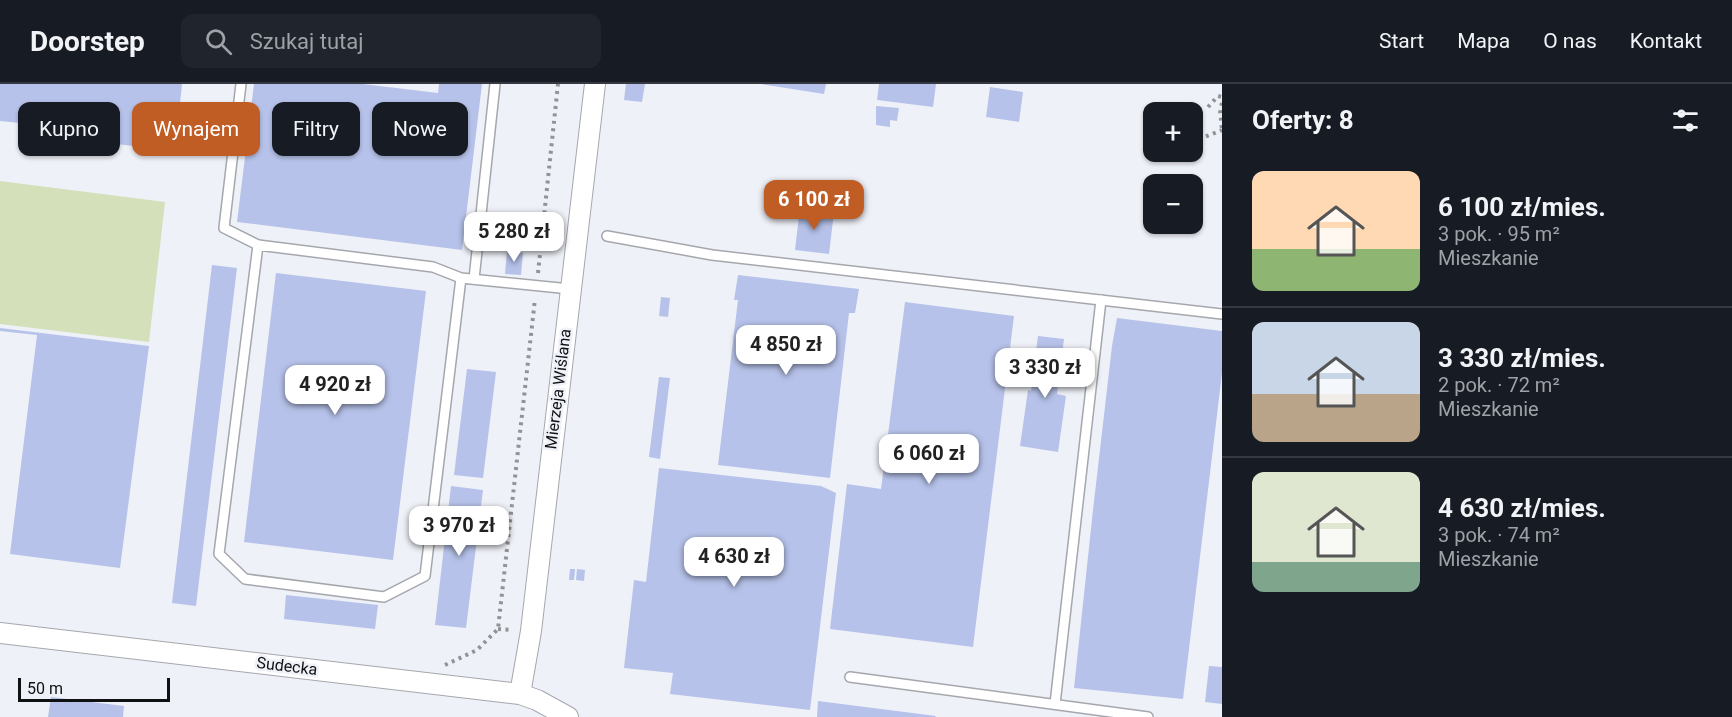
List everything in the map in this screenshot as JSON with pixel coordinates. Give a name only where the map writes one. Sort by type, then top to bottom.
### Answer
[{"type":"street","name":"Mierzeja Wiślana","points":[[520,694],[531,631],[595,84]]},
{"type":"street","name":"Sudecka","points":[[0,633],[520,694],[537,700],[568,717]]},
{"type":"lane","points":[[241,84],[224,228],[258,245],[433,267],[461,278],[570,289]]},
{"type":"lane","points":[[474,279],[495,84]]},
{"type":"lane","points":[[607,236],[712,255],[1222,314]]},
{"type":"lane","points":[[258,245],[219,554],[245,579],[384,597],[425,576],[461,278]]},
{"type":"lane","points":[[1055,704],[1101,300]]},
{"type":"lane","points":[[850,677],[1148,717]]},
{"type":"path","points":[[444,666],[477,650],[498,629],[558,84]]},
{"type":"path","points":[[1208,107],[1218,96],[1222,97]]},
{"type":"path","points":[[1203,138],[1222,130],[1220,110],[1222,103]]},
{"type":"green space","points":[[0,181],[165,202],[149,342],[0,324]]},
{"type":"building","points":[[0,84],[182,84],[180,102],[132,102],[132,146],[120,144],[120,102],[18,102],[18,123],[0,121]]},
{"type":"building","points":[[254,84],[363,84],[438,93],[439,84],[482,84],[462,250],[237,222],[245,156],[260,156],[260,102],[252,102]]},
{"type":"building","points":[[626,84],[645,84],[642,102],[624,100]]},
{"type":"building","points":[[761,84],[826,84],[824,94]]},
{"type":"building","points":[[879,84],[936,84],[933,107],[877,100]]},
{"type":"building","points":[[990,87],[1023,92],[1019,122],[986,117]]},
{"type":"building","points":[[876,106],[899,108],[897,121],[890,120],[890,127],[876,125]]},
{"type":"building","points":[[800,207],[834,212],[829,254],[795,250]]},
{"type":"building","points":[[507,251],[523,253],[521,275],[505,274]]},
{"type":"building","points":[[212,265],[237,268],[196,606],[172,603]]},
{"type":"building","points":[[276,273],[426,291],[393,560],[244,542]]},
{"type":"building","points":[[738,275],[859,289],[855,313],[849,313],[830,478],[718,465],[738,300],[734,300]]},
{"type":"building","points":[[661,297],[670,298],[668,317],[659,316]]},
{"type":"building","points":[[905,302],[1014,316],[973,647],[830,629],[847,484],[881,489]]},
{"type":"building","points":[[1117,318],[1222,331],[1222,373],[1183,699],[1074,688]]},
{"type":"building","points":[[0,328],[149,346],[120,568],[10,554],[37,335],[0,331]]},
{"type":"building","points":[[1038,336],[1064,339],[1057,394],[1066,396],[1058,452],[1020,446],[1028,390],[1031,391]]},
{"type":"building","points":[[467,369],[496,372],[483,478],[454,475]]},
{"type":"building","points":[[659,377],[670,378],[660,459],[649,457]]},
{"type":"building","points":[[659,468],[821,486],[836,493],[810,710],[670,694],[673,673],[624,668],[634,580],[646,582]]},
{"type":"building","points":[[451,486],[483,490],[466,628],[435,625]]},
{"type":"building","points":[[570,569],[575,569],[574,580],[569,580]]},
{"type":"building","points":[[577,569],[585,570],[584,581],[576,580]]},
{"type":"building","points":[[286,595],[378,605],[375,629],[284,619]]},
{"type":"building","points":[[1209,666],[1222,667],[1222,704],[1205,702]]},
{"type":"building","points":[[51,697],[124,706],[123,717],[48,717]]},
{"type":"building","points":[[818,701],[936,716],[817,717]]}]
